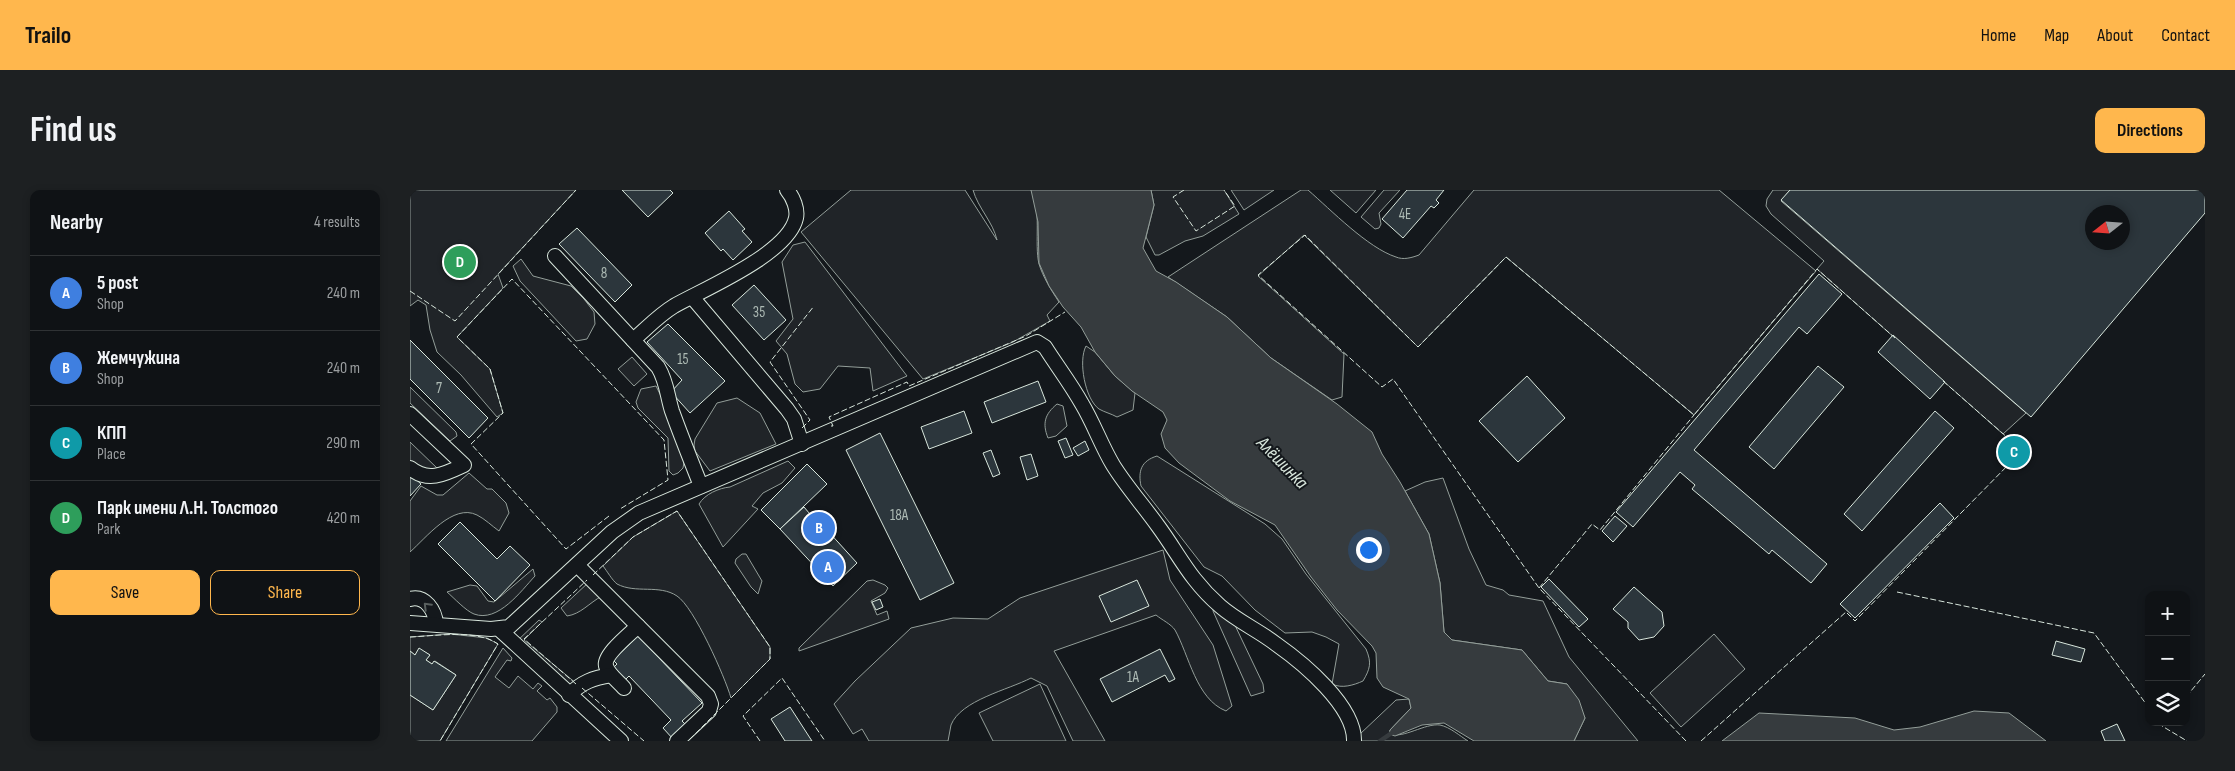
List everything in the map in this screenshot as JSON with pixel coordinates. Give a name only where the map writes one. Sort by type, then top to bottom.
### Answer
[{"type":"street","points":[[632,340],[672,307],[760,258],[790,232],[796,218],[795,206],[787,190]]},
{"type":"street","points":[[555,256],[658,367],[666,379],[667,393],[672,410],[701,486]]},
{"type":"street","points":[[692,297],[794,418],[802,444]]},
{"type":"street","points":[[410,623],[499,629],[511,626],[625,522],[654,505],[802,444],[1032,343],[1041,343],[1081,402],[1113,464],[1159,526],[1186,570],[1199,586],[1221,607],[1275,643],[1322,684],[1350,719],[1355,732],[1354,741]]},
{"type":"street","points":[[410,414],[464,465],[447,473],[429,477],[419,474],[410,468]]},
{"type":"street","points":[[577,565],[708,696],[711,704],[709,711],[677,741]]},
{"type":"street","points":[[410,599],[418,598],[428,605],[434,613],[436,624]]},
{"type":"street","points":[[624,688],[605,664],[607,656],[638,626]]},
{"type":"street","points":[[499,629],[621,741]]},
{"type":"street","points":[[569,695],[578,686],[590,679],[612,675]]},
{"type":"shaded area","points":[[410,190],[576,190],[498,274],[503,288],[457,337],[490,369],[503,413],[497,417],[461,375],[437,352],[430,330],[426,305],[418,300],[410,306]]},
{"type":"shaded area","points":[[851,190],[965,190],[997,240],[973,190],[1031,190],[1036,206],[1039,264],[1059,302],[1047,315],[1050,321],[1013,342],[923,379],[801,232]]},
{"type":"shaded area","points":[[1151,190],[1224,190],[1239,214],[1203,236],[1185,241],[1159,255],[1155,255],[1146,237],[1154,205]]},
{"type":"shaded area","points":[[1231,190],[1274,190],[1244,210]]},
{"type":"shaded area","points":[[1301,190],[1308,190],[1350,228],[1374,246],[1399,258],[1410,258],[1419,255],[1474,190],[1719,190],[1816,271],[1694,415],[1506,257],[1418,347],[1304,235],[1258,276],[1344,354],[1342,397],[1332,400],[1271,358],[1227,317],[1168,277]]},
{"type":"shaded area","points":[[1330,190],[1376,190],[1356,213]]},
{"type":"shaded area","points":[[1384,190],[1400,190],[1379,213],[1381,224],[1379,228],[1375,229],[1361,217]]},
{"type":"shaded area","points":[[1773,190],[1790,190],[1781,201],[2026,413],[2003,434],[1817,269],[1824,261],[1771,214],[1766,206],[1767,199]]},
{"type":"shaded area","points":[[805,242],[907,376],[873,391],[870,368],[838,366],[820,389],[803,392],[795,384],[787,354],[776,341],[793,319],[782,262],[793,245]]},
{"type":"shaded area","points":[[521,259],[533,276],[571,286],[584,299],[594,312],[595,324],[587,339],[576,341],[520,281],[513,266]]},
{"type":"shaded area","points":[[1086,346],[1095,352],[1115,376],[1135,393],[1133,410],[1117,417],[1099,409],[1094,404],[1084,379],[1083,361]]},
{"type":"shaded area","points":[[632,357],[647,374],[634,386],[618,369]]},
{"type":"shaded area","points":[[656,386],[665,404],[685,457],[683,468],[673,475],[669,471],[668,438],[638,408],[636,402],[641,389]]},
{"type":"shaded area","points":[[410,387],[456,432],[457,436],[450,441],[410,403]]},
{"type":"shaded area","points":[[737,398],[760,413],[776,444],[710,471],[695,451],[695,439],[717,403]]},
{"type":"shaded area","points":[[1057,404],[1063,406],[1067,426],[1056,436],[1048,438],[1045,428],[1047,415]]},
{"type":"shaded area","points":[[410,442],[438,469],[432,472],[410,462]]},
{"type":"shaded area","points":[[1157,456],[1265,524],[1282,539],[1306,574],[1366,649],[1369,666],[1363,681],[1344,686],[1332,684],[1339,644],[1312,632],[1285,633],[1255,610],[1222,576],[1204,567],[1141,486],[1140,476],[1142,467],[1147,461]]},
{"type":"shaded area","points":[[788,461],[795,468],[782,483],[763,493],[752,506],[758,509],[723,547],[699,504],[702,500],[713,492],[730,487]]},
{"type":"shaded area","points":[[469,473],[487,489],[492,489],[506,503],[509,513],[499,531],[477,515],[459,514],[440,524],[410,552],[410,501],[421,486],[437,495],[443,495]]},
{"type":"shaded area","points":[[1443,478],[1469,549],[1486,585],[1503,590],[1509,595],[1543,601],[1569,657],[1638,741],[1574,741],[1585,718],[1567,684],[1548,681],[1522,650],[1452,640],[1444,632],[1440,583],[1429,534],[1405,491],[1425,482]]},
{"type":"shaded area","points":[[677,511],[770,647],[770,659],[731,698],[708,643],[684,603],[677,596],[663,590],[624,587],[617,584],[603,566],[633,537]]},
{"type":"shaded area","points":[[1163,550],[1170,580],[1213,645],[1232,706],[1226,711],[1207,697],[1194,675],[1175,630],[1156,615],[1054,651],[1105,741],[1073,741],[1047,686],[1031,678],[975,702],[964,709],[956,716],[951,725],[948,741],[869,741],[862,729],[853,734],[834,704],[855,681],[911,628],[953,618],[988,619],[1020,598]]},
{"type":"shaded area","points":[[742,554],[746,554],[762,581],[758,594],[735,563],[736,559]]},
{"type":"shaded area","points":[[533,569],[535,576],[523,590],[508,604],[492,614],[483,616],[474,614],[447,592],[470,585],[477,586],[488,601],[494,602]]},
{"type":"shaded area","points":[[873,580],[888,588],[885,593],[871,601],[877,615],[887,611],[889,619],[799,651],[799,648],[867,581]]},
{"type":"shaded area","points":[[589,582],[602,596],[581,611],[567,616],[561,608]]},
{"type":"shaded area","points":[[1214,606],[1232,619],[1263,684],[1264,692],[1251,696],[1213,611]]},
{"type":"shaded area","points":[[539,620],[542,622],[524,640],[577,684],[569,692],[515,643]]},
{"type":"shaded area","points":[[450,634],[487,638],[498,644],[440,741],[410,741],[410,695],[433,710],[456,675],[435,661],[432,664],[426,660],[430,655],[419,649],[415,655],[410,651],[410,637]]},
{"type":"shaded area","points":[[1714,634],[1745,669],[1681,727],[1650,693]]},
{"type":"shaded area","points":[[503,648],[512,658],[511,661],[507,660],[495,677],[509,688],[518,676],[533,689],[538,683],[542,686],[537,691],[547,700],[550,698],[557,707],[557,712],[532,741],[446,741]]},
{"type":"shaded area","points":[[1040,684],[1066,741],[993,741],[979,713]]},
{"type":"shaded area","points":[[1409,699],[1411,708],[1390,730],[1390,734],[1401,734],[1428,726],[1440,725],[1468,741],[1360,741],[1360,734],[1396,700]]},
{"type":"water","points":[[1031,190],[1151,190],[1154,205],[1143,248],[1156,271],[1176,282],[1227,317],[1271,358],[1337,404],[1372,432],[1382,454],[1429,534],[1440,583],[1444,632],[1452,640],[1522,650],[1548,681],[1567,684],[1579,700],[1585,718],[1574,741],[1474,741],[1444,723],[1422,725],[1395,736],[1390,734],[1390,730],[1411,708],[1409,699],[1383,687],[1377,678],[1376,653],[1372,646],[1337,610],[1311,577],[1275,525],[1230,501],[1179,463],[1165,448],[1161,434],[1167,420],[1163,412],[1132,391],[1115,376],[1095,352],[1081,327],[1063,307],[1049,286],[1039,263],[1038,222]]},
{"type":"water","points":[[1974,711],[2009,713],[2046,741],[1722,741],[1759,713],[1855,718],[1894,730],[1920,727]]},
{"type":"building","points":[[622,190],[670,190],[673,193],[648,217]]},
{"type":"building","points":[[1407,190],[1444,190],[1436,200],[1439,203],[1434,208],[1431,206],[1403,238],[1382,219]]},
{"type":"building","points":[[1790,190],[2205,190],[2205,213],[2031,417],[1781,200]]},
{"type":"building","points":[[729,211],[745,229],[742,231],[752,242],[733,260],[723,249],[721,251],[705,233]]},
{"type":"building","points":[[577,228],[632,285],[615,302],[559,244]]},
{"type":"building","points":[[1819,274],[1842,294],[1807,334],[1799,327],[1694,450],[1827,564],[1811,583],[1772,550],[1769,554],[1692,489],[1695,485],[1680,472],[1633,527],[1616,512]]},
{"type":"building","points":[[754,285],[786,320],[764,340],[732,305]]},
{"type":"building","points":[[668,324],[725,381],[690,413],[671,392],[682,380],[647,342]]},
{"type":"building","points":[[1893,335],[1945,382],[1930,399],[1878,352]]},
{"type":"building","points":[[410,340],[488,418],[469,438],[410,379]]},
{"type":"building","points":[[1818,366],[1844,387],[1774,469],[1749,447]]},
{"type":"building","points":[[1527,376],[1565,418],[1518,462],[1479,421]]},
{"type":"building","points":[[1038,381],[1046,402],[992,423],[984,402]]},
{"type":"building","points":[[964,411],[972,433],[929,449],[921,427]]},
{"type":"building","points":[[1935,411],[1954,428],[1862,531],[1844,514]]},
{"type":"building","points":[[880,433],[954,583],[920,600],[846,450]]},
{"type":"building","points":[[1066,438],[1073,455],[1065,458],[1058,441]]},
{"type":"building","points":[[1085,441],[1089,450],[1078,456],[1073,448]]},
{"type":"building","points":[[2015,444],[2022,451],[2013,459],[2007,453]]},
{"type":"building","points":[[991,450],[1000,474],[993,477],[983,453]]},
{"type":"building","points":[[1031,454],[1038,476],[1027,480],[1020,457]]},
{"type":"building","points":[[807,464],[827,484],[780,529],[761,510]]},
{"type":"building","points":[[410,474],[421,484],[410,496]]},
{"type":"building","points":[[1940,503],[1954,518],[1855,618],[1840,604]]},
{"type":"building","points":[[804,507],[815,520],[821,514],[832,525],[827,530],[857,563],[833,586],[780,529]]},
{"type":"building","points":[[1615,516],[1627,526],[1613,542],[1602,531]]},
{"type":"building","points":[[460,522],[497,559],[510,546],[530,565],[495,601],[438,544]]},
{"type":"building","points":[[1549,579],[1588,619],[1579,627],[1541,587]]},
{"type":"building","points":[[1137,580],[1149,606],[1111,622],[1099,596]]},
{"type":"building","points":[[1634,587],[1662,612],[1664,626],[1654,637],[1639,640],[1628,628],[1628,622],[1613,609]]},
{"type":"building","points":[[880,599],[883,607],[876,610],[872,602]]},
{"type":"building","points":[[638,636],[702,703],[682,721],[687,726],[673,739],[663,728],[671,720],[629,676],[623,682],[611,670],[617,664],[613,660]]},
{"type":"building","points":[[2056,641],[2085,649],[2081,662],[2052,655]]},
{"type":"building","points":[[419,648],[430,655],[426,660],[432,664],[434,661],[456,675],[433,710],[410,695],[410,651],[415,655]]},
{"type":"building","points":[[1160,649],[1175,679],[1169,682],[1165,675],[1112,702],[1100,679]]},
{"type":"building","points":[[790,707],[812,741],[785,741],[771,719]]},
{"type":"building","points":[[2117,724],[2125,741],[2105,741],[2101,731]]},
{"type":"waterway","name":"Алёшинка","points":[[1380,741],[1393,732]]},
{"type":"fence","points":[[410,291],[455,321],[576,190]]},
{"type":"fence","points":[[1184,190],[1173,197],[1196,231],[1235,206],[1224,190]]},
{"type":"fence","points":[[1686,741],[1539,588],[1393,379],[1382,387],[1258,275],[1305,235],[1418,347],[1506,257],[1694,415],[1817,269],[1895,338]]},
{"type":"fence","points":[[609,516],[566,549],[471,444],[503,413],[490,369],[457,337],[512,279],[664,440],[668,480],[620,509]]},
{"type":"fence","points":[[802,428],[810,420],[770,362],[814,306]]},
{"type":"fence","points":[[831,426],[833,426],[829,417],[907,382],[909,386],[1026,336],[1065,312]]},
{"type":"fence","points":[[1943,381],[2017,446]]},
{"type":"fence","points":[[1539,588],[1592,524],[1600,530],[1694,415]]},
{"type":"fence","points":[[1701,741],[1846,612],[1855,621],[2015,458]]},
{"type":"fence","points":[[593,575],[633,537],[677,511],[770,647],[770,659],[688,741]]},
{"type":"fence","points":[[576,684],[524,639],[587,580]]},
{"type":"fence","points":[[1897,592],[2094,633],[2145,703]]},
{"type":"fence","points":[[410,637],[456,634],[479,636],[498,644],[440,741]]},
{"type":"fence","points":[[2190,692],[2205,674]]},
{"type":"fence","points":[[760,741],[743,716],[782,678],[825,741]]},
{"type":"fence","points":[[582,688],[644,741]]},
{"type":"fence","points":[[2162,726],[2187,741]]},
{"type":"place","name":"Парк имени Л.Н. Толстого","points":[[460,262]]},
{"type":"place","name":"КПП","points":[[2014,452]]},
{"type":"place","name":"Жемчужина","points":[[819,528]]},
{"type":"place","name":"5 post","points":[[828,567]]}]
